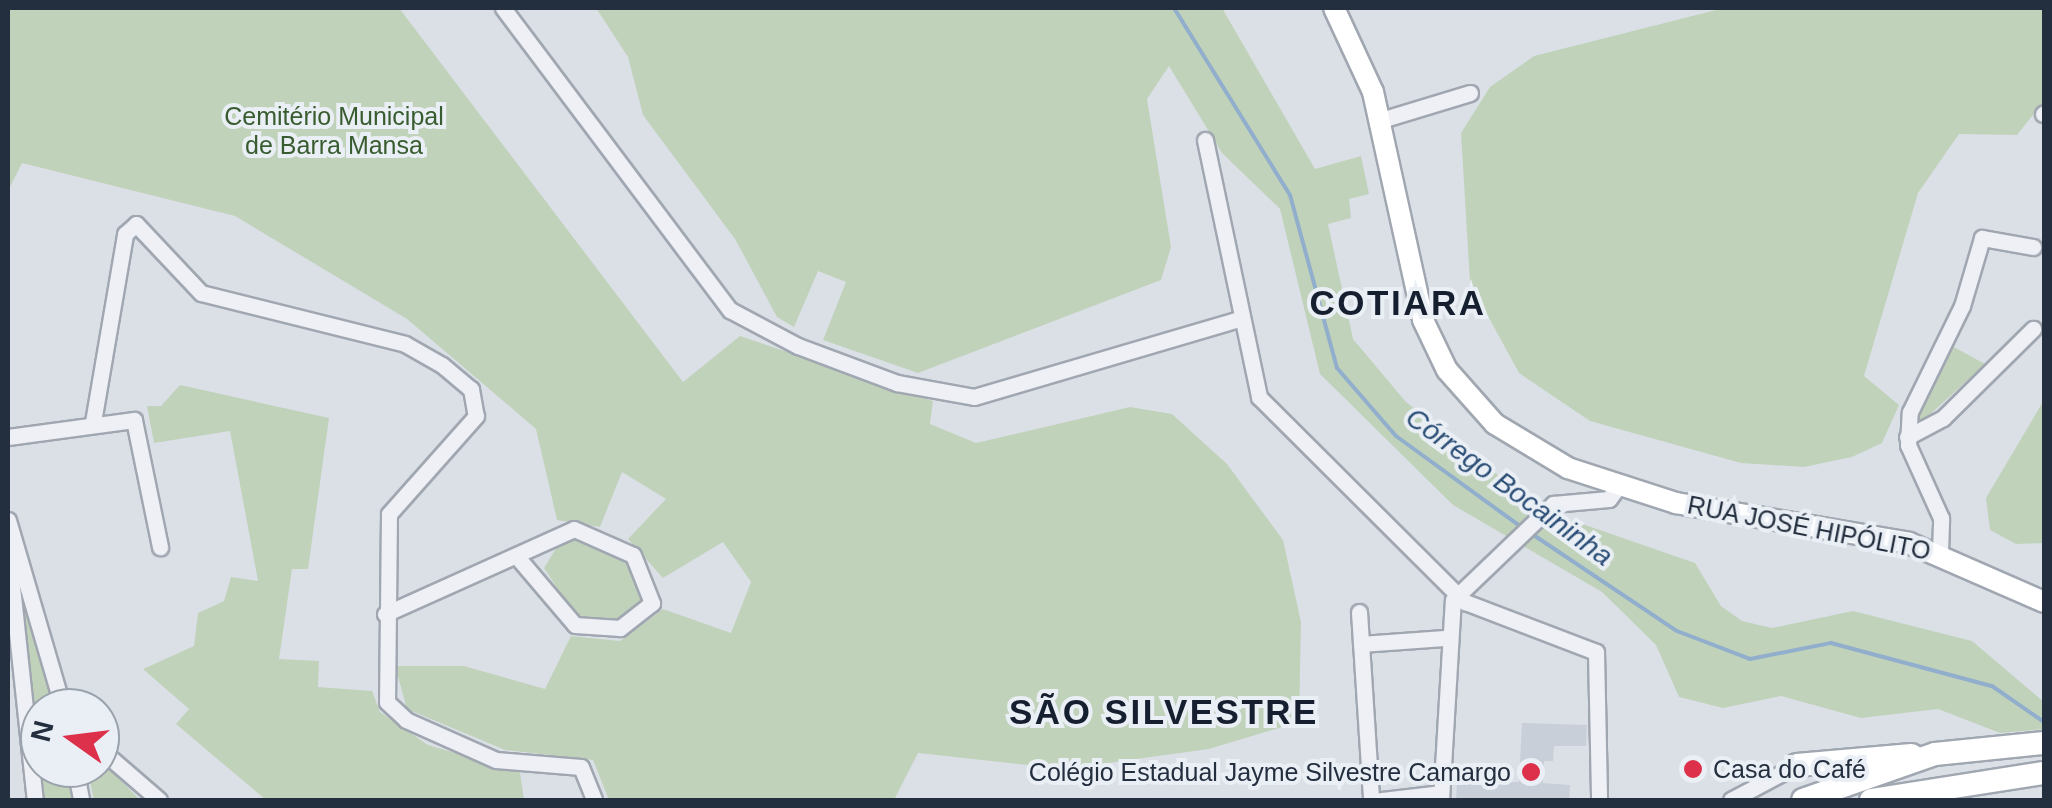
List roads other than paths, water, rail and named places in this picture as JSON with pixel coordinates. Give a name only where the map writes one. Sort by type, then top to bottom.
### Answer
[{"type":"highway","points":[[1797,765],[2044,743]]},
{"type":"highway","points":[[1803,800],[1935,754]]},
{"type":"highway","points":[[1871,800],[1998,776],[2044,773]]},
{"type":"main road","name":"RUA JOSÉ HIPÓLITO","points":[[1334,8],[1382,120],[1417,298],[1447,370],[1518,442],[1619,484],[1734,518],[1940,552],[2044,602]]},
{"type":"street","points":[[503,8],[730,310],[798,346],[916,389],[974,397],[1238,318]]},
{"type":"street","points":[[1382,120],[1470,93]]},
{"type":"street","points":[[1205,140],[1238,318],[1264,404],[1457,594],[1589,648],[1599,658],[1599,800]]},
{"type":"street","points":[[93,422],[124,234],[136,224],[201,293],[428,354],[471,388],[476,412],[468,432],[391,507],[384,690],[394,712],[496,760],[580,767],[594,800]]},
{"type":"street","points":[[1940,552],[1941,518],[1907,437],[1982,238],[2033,247]]},
{"type":"street","points":[[1907,437],[1942,418],[2033,329]]},
{"type":"street","points":[[8,437],[127,417],[141,428],[160,547]]},
{"type":"street","points":[[1444,634],[1457,594],[1543,513],[1572,496],[1611,498],[1619,484]]},
{"type":"street","points":[[8,520],[57,688]]},
{"type":"street","points":[[384,614],[518,558],[558,533],[594,534],[640,562],[652,603],[628,626],[592,630],[568,622],[518,558]]},
{"type":"street","points":[[8,548],[35,800]]},
{"type":"street","points":[[1381,800],[1441,797],[1444,634],[1440,576]]},
{"type":"street","points":[[1359,612],[1371,800]]},
{"type":"street","points":[[1361,644],[1444,634]]},
{"type":"street","points":[[1731,800],[1797,765]]},
{"type":"street","points":[[120,766],[159,800]]},
{"type":"waterway","name":"Córrego Bocaininha","points":[[1174,8],[1290,195],[1337,368],[1396,436],[1520,526]]},
{"type":"waterway","name":"Córrego Bocaininha","points":[[1532,534],[1677,631],[1750,659],[1831,643],[1992,686],[2044,722]]},
{"type":"place","name":"Casa do Café","points":[[1693,769]]},
{"type":"place","name":"Colégio Estadual Jayme Silvestre Camargo","points":[[1531,772]]},
{"type":"district","name":"COTIARA","points":[[1398,303]]},
{"type":"district","name":"SÃO SILVESTRE","points":[[1164,712]]},
{"type":"park label","name":"Cemitério Municipal de Barra Mansa","points":[[334,132]]}]
